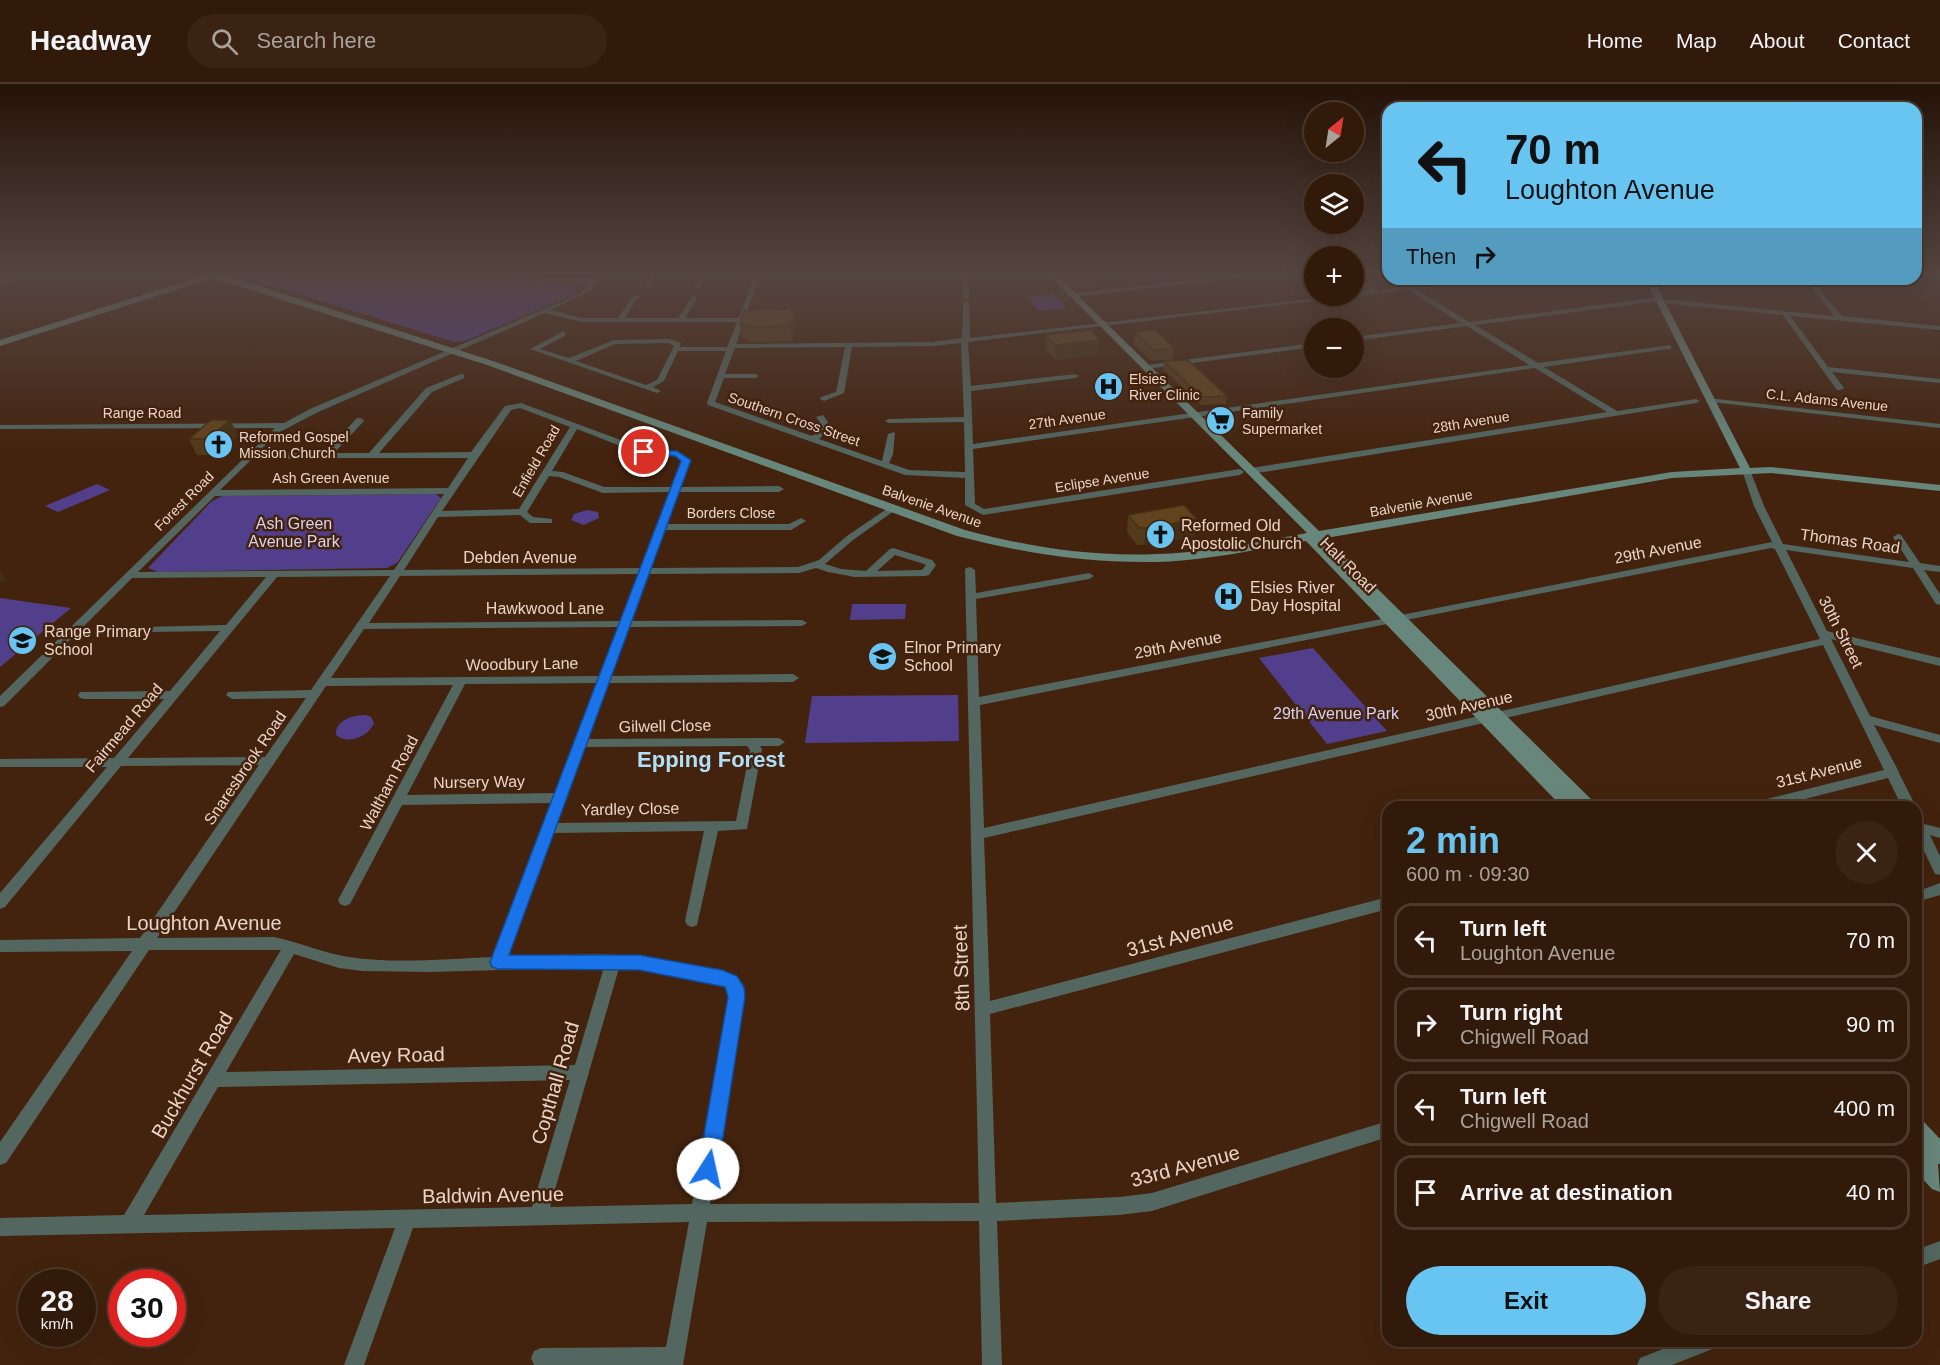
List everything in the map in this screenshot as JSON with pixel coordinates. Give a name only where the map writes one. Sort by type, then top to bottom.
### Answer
[{"type":"street","points":[[0,344],[31,334]]},
{"type":"street","name":"Balvenie Avenue","points":[[399,334],[453,351],[961,534],[1002,544],[1091,557],[1157,558],[1200,554],[1672,475],[1746,470],[1823,475],[1940,488]]},
{"type":"street","name":"Forest Road","points":[[0,703],[249,456],[284,425],[493,334]]},
{"type":"street","points":[[562,334],[534,349],[657,391]]},
{"type":"street","name":"Southern Cross Street","points":[[736,334],[711,399],[715,406],[916,474],[968,475]]},
{"type":"street","points":[[965,334],[968,475]]},
{"type":"street","points":[[675,349],[922,345],[1025,334]]},
{"type":"street","name":"Halt Road","points":[[1108,334],[1312,536],[1401,618],[1585,801]]},
{"type":"street","name":"Halt Road","points":[[1109,334],[1146,367],[1189,415]]},
{"type":"street","points":[[1364,338],[1393,334]]},
{"type":"street","points":[[1484,334],[1614,413]]},
{"type":"street","points":[[1678,334],[1746,470]]},
{"type":"street","points":[[1800,334],[1839,388]]},
{"type":"street","points":[[569,361],[614,342],[670,341],[678,345],[660,381],[647,387]]},
{"type":"street","points":[[824,399],[840,393],[849,346]]},
{"type":"street","points":[[1146,367],[1304,346]]},
{"type":"street","name":"27th Avenue","points":[[969,447],[1668,347]]},
{"type":"street","points":[[1826,369],[1940,381]]},
{"type":"street","points":[[372,455],[429,390],[460,376]]},
{"type":"street","points":[[720,376],[755,376]]},
{"type":"street","points":[[968,389],[1075,376]]},
{"type":"street","name":"28th Avenue","points":[[1246,471],[1696,400]]},
{"type":"street","name":"C.L. Adams Avenue","points":[[1711,400],[1940,426]]},
{"type":"street","name":"Snaresbrook Road","points":[[0,1157],[508,408],[521,405],[574,426]]},
{"type":"street","points":[[812,440],[820,434],[824,422],[820,417]]},
{"type":"street","points":[[889,421],[968,419]]},
{"type":"street","points":[[326,456],[360,420]]},
{"type":"street","name":"Range Road","points":[[0,427],[284,425]]},
{"type":"street","points":[[498,962],[686,460],[683,456],[644,452],[574,426]]},
{"type":"street","name":"Enfield Road","points":[[522,512],[574,426]]},
{"type":"street","points":[[884,465],[889,454],[892,434]]},
{"type":"street","points":[[249,456],[474,455]]},
{"type":"street","name":"30th Street","points":[[1746,470],[1755,498],[1906,801]]},
{"type":"street","name":"Eclipse Avenue","points":[[968,475],[970,505],[982,512],[1246,471]]},
{"type":"street","points":[[546,473],[560,474],[603,490],[779,489]]},
{"type":"street","name":"Ash Green Avenue","points":[[212,493],[451,491]]},
{"type":"street","name":"Debden Avenue","points":[[128,575],[799,570],[818,565],[891,509]]},
{"type":"street","name":"Enfield Road","points":[[436,514],[522,512],[530,520],[549,521]]},
{"type":"street","name":"Borders Close","points":[[661,527],[791,527],[801,521]]},
{"type":"street","name":"Halt Road","points":[[1312,536],[1387,621],[1566,801]]},
{"type":"street","name":"Thomas Road","points":[[1898,537],[1940,602]]},
{"type":"street","name":"29th Avenue","points":[[1401,618],[1771,545],[1781,547]]},
{"type":"street","name":"Thomas Road","points":[[1781,547],[1940,569]]},
{"type":"street","points":[[818,565],[836,572],[925,573],[931,565],[919,558],[893,551],[870,572]]},
{"type":"street","name":"8th Street","points":[[970,570],[984,1009],[992,1365]]},
{"type":"street","name":"Fairmead Road","points":[[0,903],[274,574]]},
{"type":"street","points":[[971,597],[1089,576]]},
{"type":"street","name":"29th Avenue","points":[[975,702],[1387,621]]},
{"type":"street","name":"Hawkwood Lane","points":[[361,626],[802,622]]},
{"type":"street","points":[[146,629],[228,628]]},
{"type":"street","points":[[1825,638],[1940,662]]},
{"type":"street","name":"30th Avenue","points":[[978,834],[1498,716],[1825,638]]},
{"type":"street","name":"Woodbury Lane","points":[[323,682],[793,678]]},
{"type":"street","name":"Waltham Road","points":[[345,900],[461,681]]},
{"type":"street","points":[[232,696],[315,694]]},
{"type":"street","points":[[84,695],[173,695]]},
{"type":"street","points":[[1866,719],[1940,739]]},
{"type":"street","name":"Yardley Close","points":[[548,828],[742,826],[756,749],[750,741]]},
{"type":"street","name":"Gilwell Close","points":[[580,743],[779,742]]},
{"type":"street","points":[[0,763],[269,761]]},
{"type":"street","name":"31st Avenue","points":[[1779,801],[1893,772]]},
{"type":"street","name":"Nursery Way","points":[[398,800],[560,798]]},
{"type":"street","points":[[692,921],[712,826]]},
{"type":"street","points":[[1922,826],[1940,834]]},
{"type":"street","points":[[1922,834],[1940,870]]},
{"type":"street","points":[[1922,895],[1940,889]]},
{"type":"street","name":"31st Avenue","points":[[984,1009],[1382,905]]},
{"type":"street","name":"Loughton Avenue","points":[[0,946],[255,943],[291,946],[323,958],[360,966],[498,962],[613,962],[639,963],[722,977],[736,987],[737,997],[674,1361]]},
{"type":"street","name":"Buckhurst Road","points":[[129,1224],[291,946]]},
{"type":"street","name":"Copthall Road","points":[[538,1217],[613,962]]},
{"type":"street","name":"Avey Road","points":[[213,1080],[580,1072]]},
{"type":"street","name":"33rd Avenue","points":[[988,1212],[1152,1202],[1382,1131]]},
{"type":"street","points":[[1922,1135],[1940,1154]]},
{"type":"street","points":[[1922,1162],[1940,1181]]},
{"type":"street","name":"Baldwin Avenue","points":[[0,1227],[700,1213],[988,1212]]},
{"type":"street","points":[[354,1365],[407,1219]]},
{"type":"street","points":[[1922,1257],[1940,1250]]},
{"type":"street","points":[[1647,1365],[1693,1347]]},
{"type":"street","points":[[541,1358],[674,1361]]},
{"type":"green space","points":[[428,334],[482,334],[465,341],[455,342]]},
{"type":"green space","points":[[97,484],[110,490],[58,512],[45,506]]},
{"type":"green space","name":"Ash Green Avenue Park","points":[[436,494],[441,498],[397,563],[387,568],[158,572],[148,568],[212,501],[222,496]]},
{"type":"green space","points":[[587,510],[598,512],[599,518],[584,525],[571,520],[574,514]]},
{"type":"green space","points":[[0,598],[71,608],[0,667]]},
{"type":"green space","points":[[852,604],[906,604],[905,619],[850,620]]},
{"type":"green space","name":"29th Avenue Park","points":[[1313,648],[1387,731],[1327,744],[1259,658]]},
{"type":"green space","points":[[958,695],[959,741],[805,743],[812,696]]},
{"type":"green space","points":[[366,715],[371,717],[374,723],[363,736],[346,739],[336,735],[338,726],[346,719]]},
{"type":"building","points":[[1094,334],[1100,340],[1055,345],[1046,335]]},
{"type":"building","points":[[1137,334],[1159,334],[1174,348],[1153,350]]},
{"type":"building","points":[[1188,360],[1227,396],[1202,397],[1164,361]]},
{"type":"building","points":[[211,420],[230,420],[208,439],[189,439]]},
{"type":"building","points":[[1184,505],[1197,519],[1139,528],[1128,515]]},
{"type":"place","name":"Elsies River Clinic","points":[[1108,387]]},
{"type":"place","name":"Family Supermarket","points":[[1221,421]]},
{"type":"place","name":"Reformed Gospel Mission Church","points":[[218,445]]},
{"type":"place","name":"Reformed Old Apostolic Church","points":[[1160,534]]},
{"type":"place","name":"Elsies River Day Hospital","points":[[1229,596]]},
{"type":"place","name":"Range Primary School","points":[[23,640]]},
{"type":"place","name":"Elnor Primary School","points":[[883,656]]},
{"type":"district","name":"Epping Forest","points":[[711,759]]},
{"type":"route","points":[[644,452],[677,454],[686,460],[498,962],[639,963],[722,977],[731,981],[736,987],[737,997],[708,1169]]}]
